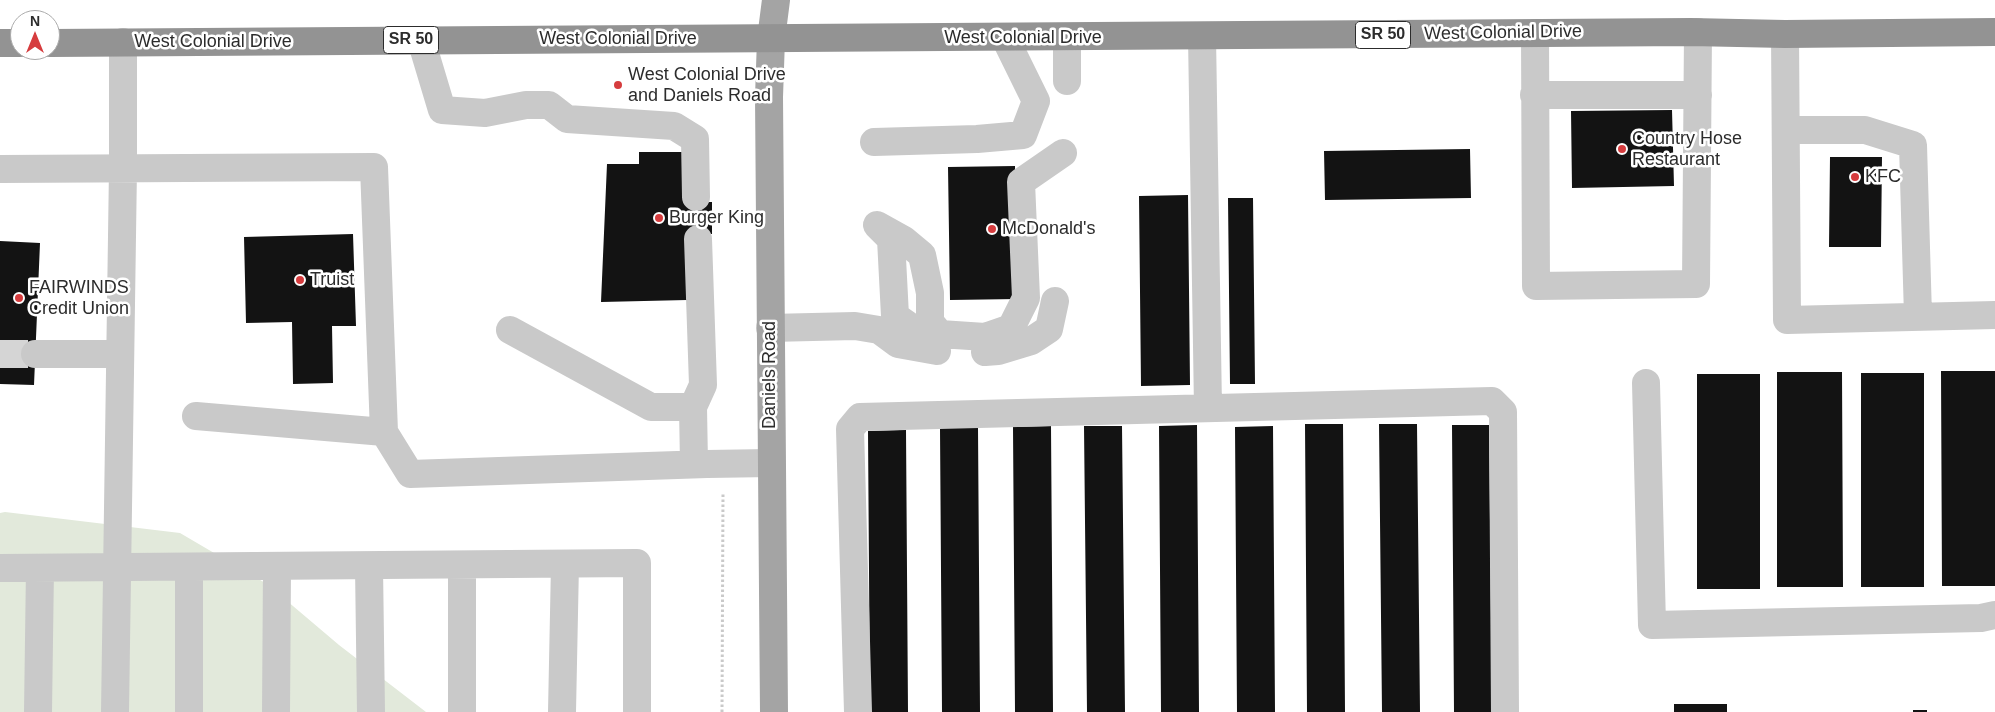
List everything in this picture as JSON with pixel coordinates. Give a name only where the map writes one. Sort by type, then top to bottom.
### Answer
[{"type":"highway","name":"West Colonial Drive","points":[[60,43],[1698,32],[1785,34],[1995,32]]},
{"type":"main road","name":"Daniels Road","points":[[774,712],[768,97],[771,39],[776,0]]},
{"type":"lane","points":[[1535,33],[1536,286],[1696,284],[1698,32]]},
{"type":"lane","points":[[1785,34],[1788,320],[1995,314]]},
{"type":"lane","points":[[1202,36],[1208,408]]},
{"type":"lane","points":[[1067,37],[1067,81]]},
{"type":"lane","points":[[874,142],[977,139],[1023,135],[1036,101],[1005,38]]},
{"type":"lane","points":[[422,40],[442,110],[485,113],[526,105],[549,105],[568,119],[674,126],[695,139],[696,197]]},
{"type":"lane","points":[[115,712],[123,168],[123,42]]},
{"type":"lane","points":[[1534,95],[1698,95]]},
{"type":"lane","points":[[1786,130],[1865,130],[1913,145],[1918,316]]},
{"type":"lane","points":[[940,334],[985,337],[1012,328],[1026,298],[1021,182],[1063,153]]},
{"type":"lane","points":[[0,169],[374,167],[384,432],[410,474],[771,463]]},
{"type":"lane","points":[[694,464],[693,407],[703,385],[698,239]]},
{"type":"lane","points":[[770,328],[855,326],[879,330],[898,344],[948,353],[998,351],[1031,341],[1049,329],[1055,301]]},
{"type":"lane","points":[[510,330],[651,407],[693,407]]},
{"type":"lane","points":[[35,354],[119,354]]},
{"type":"lane","points":[[1646,383],[1652,625],[1981,618],[1995,615]]},
{"type":"lane","points":[[858,712],[850,429],[860,417],[1492,401],[1503,412],[1505,712]]},
{"type":"lane","points":[[196,416],[384,432]]},
{"type":"lane","points":[[562,712],[565,564]]},
{"type":"lane","points":[[0,568],[637,564],[637,712]]},
{"type":"lane","points":[[462,565],[462,712]]},
{"type":"lane","points":[[369,566],[370,712]]},
{"type":"lane","points":[[276,712],[277,567]]},
{"type":"lane","points":[[38,712],[40,568]]},
{"type":"lane","points":[[189,568],[189,712]]},
{"type":"path","points":[[722,712],[723,464]]},
{"type":"shaded area","points":[[5,512],[180,533],[267,584],[339,645],[426,712],[0,712],[0,513]]},
{"type":"building","name":"Country Hose Restaurant","points":[[1672,110],[1674,186],[1572,188],[1571,111]]},
{"type":"building","points":[[1470,149],[1471,198],[1325,200],[1324,151]]},
{"type":"building","name":"Burger King","points":[[639,152],[688,152],[685,202],[712,202],[712,234],[687,234],[687,300],[601,302],[607,164],[639,164]]},
{"type":"building","points":[[1830,157],[1882,157],[1881,247],[1829,247]]},
{"type":"building","points":[[1015,166],[1017,299],[950,300],[948,167]]},
{"type":"building","points":[[1188,195],[1190,385],[1141,386],[1139,196]]},
{"type":"building","points":[[1228,198],[1253,198],[1255,384],[1230,384]]},
{"type":"building","name":"Truist","points":[[353,234],[356,326],[332,326],[333,383],[293,384],[292,322],[246,323],[244,237]]},
{"type":"building","name":"FAIRWINDS Credit Union","points":[[0,241],[40,243],[34,385],[0,384]]},
{"type":"building","points":[[1941,371],[1995,371],[1995,586],[1942,586]]},
{"type":"building","points":[[1777,372],[1842,372],[1843,587],[1777,587]]},
{"type":"building","points":[[1861,373],[1924,373],[1924,587],[1861,587]]},
{"type":"building","points":[[1697,374],[1760,374],[1760,589],[1697,589]]},
{"type":"building","points":[[1305,424],[1343,424],[1345,712],[1307,712]]},
{"type":"building","points":[[1379,424],[1417,424],[1420,712],[1382,712]]},
{"type":"building","points":[[1197,425],[1199,712],[1161,712],[1159,426]]},
{"type":"building","points":[[1452,425],[1489,425],[1492,712],[1454,712]]},
{"type":"building","points":[[1051,426],[1053,712],[1015,712],[1013,427]]},
{"type":"building","points":[[1084,426],[1122,426],[1125,712],[1087,712]]},
{"type":"building","points":[[1273,426],[1275,712],[1237,712],[1235,427]]},
{"type":"building","points":[[940,428],[978,428],[980,712],[942,712]]},
{"type":"building","points":[[906,430],[908,712],[870,712],[868,431]]},
{"type":"building","points":[[1674,704],[1727,704],[1727,712],[1674,712]]},
{"type":"building","points":[[1913,710],[1927,710],[1927,712],[1913,712]]},
{"type":"tunnel","points":[[0,354],[35,354]]},
{"type":"place","name":"West Colonial Drive and Daniels Road","points":[[618,85]]},
{"type":"place","name":"Country Hose Restaurant","points":[[1622,149]]},
{"type":"place","name":"KFC","points":[[1855,177]]},
{"type":"place","name":"Burger King","points":[[659,218]]},
{"type":"place","name":"McDonald's","points":[[992,229]]},
{"type":"place","name":"Truist","points":[[300,280]]},
{"type":"place","name":"FAIRWINDS Credit Union","points":[[19,298]]}]
